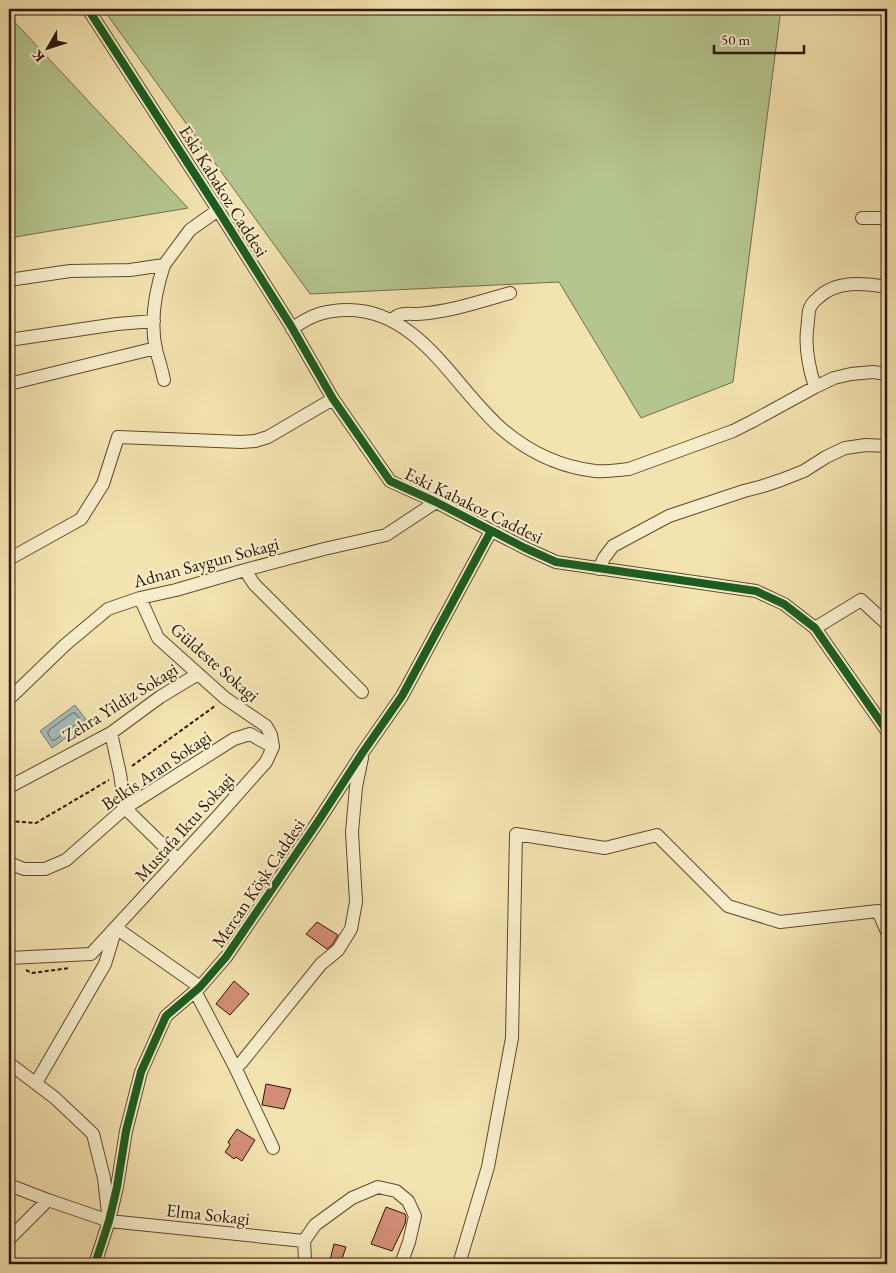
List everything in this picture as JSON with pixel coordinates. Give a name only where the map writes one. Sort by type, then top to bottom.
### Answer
[{"type":"street","name":"Eski Kabakoz Caddesi","points":[[88,9],[218,210],[333,399],[390,481],[556,562],[756,591],[784,604],[815,628],[887,731]]},
{"type":"street","points":[[164,380],[156,348],[154,321],[156,293],[164,266],[190,230],[218,210]]},
{"type":"street","points":[[862,218],[887,218]]},
{"type":"street","points":[[9,280],[70,271],[130,270],[164,266]]},
{"type":"street","points":[[815,387],[807,350],[809,309],[825,292],[838,286],[860,284],[887,287]]},
{"type":"street","points":[[392,320],[400,314],[450,310],[510,293]]},
{"type":"street","points":[[292,329],[303,321],[319,314],[337,310],[356,310],[392,320],[408,330],[440,359],[491,418],[504,430],[526,446],[559,463],[596,471],[613,471],[629,468],[733,431],[834,378],[872,372],[887,374]]},
{"type":"street","points":[[9,340],[117,324],[154,321]]},
{"type":"street","points":[[9,384],[156,348]]},
{"type":"street","points":[[9,559],[81,519],[103,484],[118,437],[255,441],[268,437],[333,399]]},
{"type":"street","points":[[599,569],[613,546],[669,516],[744,490],[781,480],[804,471],[845,448],[866,445],[887,446]]},
{"type":"street","name":"Adnan Saygun Sokagi","points":[[9,699],[65,645],[108,609],[140,598],[176,590],[244,570],[386,535],[436,502]]},
{"type":"street","name":"Mercan Köşk Caddesi","points":[[94,1264],[109,1221],[117,1187],[126,1131],[141,1072],[166,1016],[198,989],[226,958],[319,820],[402,696],[491,531]]},
{"type":"street","points":[[244,570],[254,584],[362,692]]},
{"type":"street","name":"Güldeste Sokagi","points":[[140,598],[158,638],[225,698],[266,726],[271,736],[273,747]]},
{"type":"street","points":[[815,628],[862,600],[887,624]]},
{"type":"street","name":"Zehra Yildiz Sokagi","points":[[9,787],[111,733],[198,674]]},
{"type":"street","points":[[111,733],[125,808],[178,860]]},
{"type":"street","name":"Belkis Aran Sokagi","points":[[9,863],[24,869],[45,869],[66,860],[125,808],[234,739],[250,734],[273,747]]},
{"type":"street","name":"Mustafa Iktu Sokagi","points":[[9,958],[91,954],[266,762],[273,747]]},
{"type":"street","points":[[235,1067],[241,1063],[321,964],[338,950],[351,929],[356,902],[352,832],[356,787],[363,752]]},
{"type":"street","points":[[459,1264],[488,1167],[512,1038],[516,834],[605,848],[657,835],[728,906],[780,922],[878,911],[887,932]]},
{"type":"street","points":[[116,928],[198,989],[272,1148]]},
{"type":"street","name":"Mustafa Iktu Sokagi","points":[[36,1083],[105,964],[116,928]]},
{"type":"street","points":[[9,1064],[56,1098],[93,1134],[104,1178],[109,1221]]},
{"type":"street","name":"Elma Sokagi","points":[[9,1184],[109,1221],[304,1241]]},
{"type":"street","points":[[304,1264],[304,1241],[315,1225],[352,1198],[378,1187],[396,1191],[408,1200],[415,1216],[409,1242],[401,1264]]},
{"type":"street","points":[[9,1239],[48,1200]]},
{"type":"green space","points":[[103,9],[781,9],[733,382],[641,418],[559,282],[310,294]]},
{"type":"green space","points":[[9,16],[188,208],[9,238]]},
{"type":"water","points":[[75,705],[88,722],[52,748],[40,731]]},
{"type":"building","points":[[317,922],[338,935],[327,949],[306,934]]},
{"type":"building","points":[[234,981],[249,994],[230,1015],[216,1004]]},
{"type":"building","points":[[266,1084],[291,1089],[284,1109],[262,1105]]},
{"type":"building","points":[[237,1129],[255,1140],[242,1161],[236,1157],[234,1159],[225,1152],[230,1145],[228,1142]]},
{"type":"building","points":[[386,1207],[405,1214],[406,1217],[405,1224],[392,1251],[371,1244]]},
{"type":"building","points":[[334,1244],[346,1247],[341,1262],[330,1260]]},
{"type":"cycle path","points":[[88,9],[291,326],[333,399],[390,481],[556,562],[756,591],[784,604],[815,628],[887,731]]},
{"type":"cycle path","points":[[95,1264],[109,1221],[117,1187],[126,1131],[141,1072],[166,1016],[200,987],[226,957],[319,820],[402,696],[491,531]]}]
